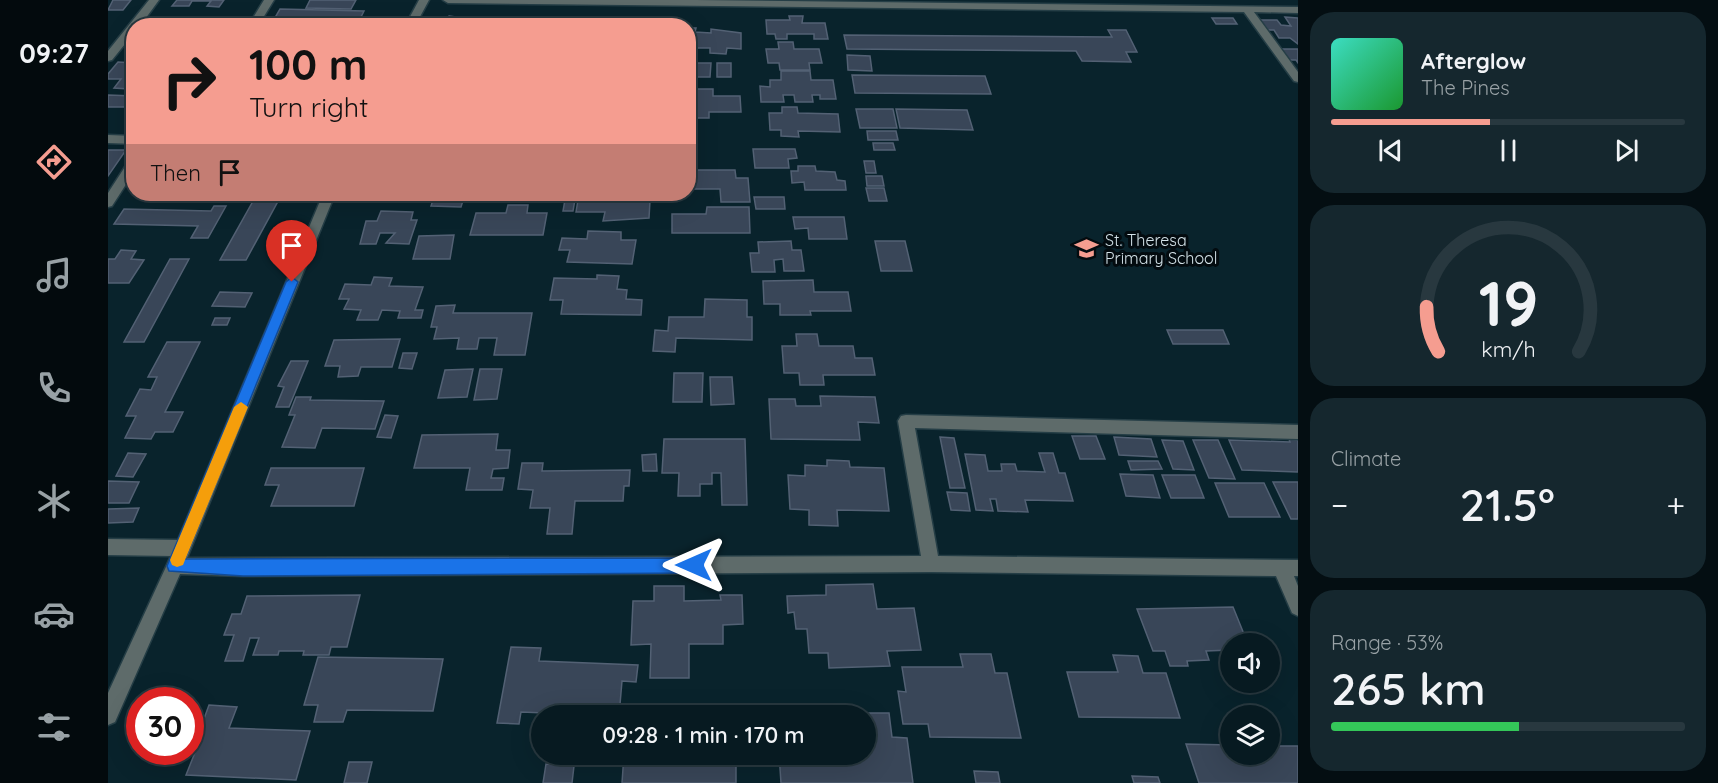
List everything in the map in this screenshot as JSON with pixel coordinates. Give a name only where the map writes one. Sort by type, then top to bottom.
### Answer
[{"type":"street","points":[[140,18],[154,0]]},
{"type":"street","points":[[258,18],[269,0]]},
{"type":"street","points":[[414,18],[424,0]]},
{"type":"street","points":[[448,0],[1298,10]]},
{"type":"street","points":[[1247,9],[1298,79]]},
{"type":"street","points":[[108,58],[126,36]]},
{"type":"street","points":[[108,140],[126,140]]},
{"type":"street","points":[[108,202],[126,174]]},
{"type":"street","points":[[108,715],[183,548],[325,201]]},
{"type":"street","points":[[931,564],[906,421],[1298,432]]},
{"type":"street","points":[[108,547],[183,548]]},
{"type":"street","points":[[175,566],[254,568],[931,564],[1290,568],[1298,607]]},
{"type":"building","points":[[113,0],[131,0],[123,10],[108,10]]},
{"type":"building","points":[[177,0],[224,0],[219,7],[207,6],[211,1],[192,1],[189,6],[172,6]]},
{"type":"building","points":[[310,0],[356,0],[351,9],[306,8]]},
{"type":"building","points":[[280,9],[364,11],[360,18],[275,18]]},
{"type":"building","points":[[449,16],[507,17],[507,18],[448,18]]},
{"type":"building","points":[[789,16],[803,16],[802,23],[825,23],[828,39],[814,39],[814,34],[787,34],[787,39],[776,39],[775,34],[767,34],[766,20],[790,20]]},
{"type":"building","points":[[628,17],[664,17],[664,18]]},
{"type":"building","points":[[1285,17],[1298,18],[1298,44],[1290,38],[1279,38],[1274,30],[1268,30],[1260,20],[1277,20],[1281,25],[1291,26]]},
{"type":"building","points":[[1212,18],[1233,18],[1237,24],[1216,24]]},
{"type":"building","points":[[711,29],[741,33],[741,49],[727,48],[726,54],[710,53],[710,48],[696,48],[696,32],[711,33]]},
{"type":"building","points":[[1108,30],[1126,30],[1137,52],[1126,52],[1131,62],[1082,61],[1076,51],[847,49],[844,35],[1112,37]]},
{"type":"building","points":[[778,42],[793,42],[794,49],[819,49],[822,63],[809,63],[810,70],[780,70],[779,63],[768,63],[766,49],[779,49]]},
{"type":"building","points":[[1278,49],[1298,49],[1298,63],[1296,60],[1286,60]]},
{"type":"building","points":[[847,55],[870,56],[872,71],[848,70]]},
{"type":"building","points":[[118,62],[126,62],[126,89],[114,88],[121,79],[108,79],[108,74]]},
{"type":"building","points":[[696,63],[711,63],[710,77],[696,77]]},
{"type":"building","points":[[717,63],[731,63],[731,77],[717,77]]},
{"type":"building","points":[[781,71],[810,71],[811,80],[833,80],[836,99],[820,99],[820,95],[812,95],[813,102],[795,102],[794,95],[783,95],[784,102],[761,102],[760,86],[770,87],[770,80],[781,80]]},
{"type":"building","points":[[852,75],[985,76],[991,94],[855,93]]},
{"type":"building","points":[[696,89],[713,89],[713,96],[740,96],[741,112],[709,112],[709,118],[696,118]]},
{"type":"building","points":[[108,95],[126,96],[126,107],[108,107]]},
{"type":"building","points":[[782,107],[797,107],[798,113],[838,114],[840,132],[798,131],[799,137],[781,136],[781,130],[770,130],[769,113],[782,113]]},
{"type":"building","points":[[856,109],[893,109],[897,128],[860,128]]},
{"type":"building","points":[[896,109],[967,110],[973,130],[900,128]]},
{"type":"building","points":[[867,131],[896,131],[898,140],[868,140]]},
{"type":"building","points":[[873,143],[893,143],[895,150],[874,150]]},
{"type":"building","points":[[753,149],[795,149],[797,158],[788,159],[789,168],[755,168]]},
{"type":"building","points":[[108,150],[126,150],[108,176]]},
{"type":"building","points":[[864,161],[874,161],[876,173],[866,173]]},
{"type":"building","points":[[798,166],[815,166],[816,171],[835,172],[837,180],[845,181],[846,190],[805,190],[804,182],[792,183],[791,171],[798,171]]},
{"type":"building","points":[[696,170],[735,170],[736,178],[748,178],[750,202],[721,202],[720,189],[696,189]]},
{"type":"building","points":[[866,176],[882,176],[884,186],[867,186]]},
{"type":"building","points":[[866,188],[884,188],[887,201],[869,201]]},
{"type":"building","points":[[754,197],[784,197],[785,209],[756,209]]},
{"type":"building","points":[[253,201],[278,201],[246,260],[220,260]]},
{"type":"building","points":[[433,201],[463,201],[461,207],[431,206]]},
{"type":"building","points":[[565,201],[575,201],[573,211],[563,211]]},
{"type":"building","points":[[578,201],[650,201],[649,218],[603,221],[605,212],[576,212]]},
{"type":"building","points":[[508,205],[528,205],[527,213],[547,213],[543,235],[470,235],[476,213],[506,213]]},
{"type":"building","points":[[214,206],[226,206],[208,238],[191,238],[198,226],[114,224],[124,209],[211,211]]},
{"type":"building","points":[[707,207],[749,207],[750,233],[672,233],[672,214],[706,214]]},
{"type":"building","points":[[381,211],[413,212],[411,220],[417,220],[409,244],[386,243],[395,233],[380,233],[376,244],[360,244],[366,221],[377,221]]},
{"type":"building","points":[[793,217],[844,217],[847,239],[809,239],[808,228],[795,229]]},
{"type":"building","points":[[588,231],[621,232],[621,240],[636,240],[632,264],[567,262],[570,250],[559,250],[562,238],[587,239]]},
{"type":"building","points":[[454,235],[450,259],[413,259],[419,236]]},
{"type":"building","points":[[791,241],[792,250],[801,250],[804,271],[784,271],[783,259],[774,260],[775,272],[752,272],[750,253],[759,253],[758,242]]},
{"type":"building","points":[[875,241],[905,241],[912,271],[881,271]]},
{"type":"building","points":[[121,250],[136,251],[131,259],[144,260],[129,283],[108,283],[108,259],[115,259]]},
{"type":"building","points":[[170,259],[189,259],[144,342],[124,342]]},
{"type":"building","points":[[597,275],[619,276],[617,289],[627,290],[626,299],[642,300],[641,315],[561,314],[563,300],[550,300],[554,278],[597,279]]},
{"type":"building","points":[[374,277],[392,278],[389,286],[423,287],[415,310],[423,310],[421,318],[398,318],[400,311],[382,310],[378,320],[357,320],[361,310],[344,309],[349,299],[339,299],[345,284],[371,285]]},
{"type":"building","points":[[813,280],[814,292],[848,292],[851,311],[810,311],[811,315],[780,315],[780,304],[764,304],[763,281]]},
{"type":"building","points":[[220,292],[252,293],[245,307],[212,306]]},
{"type":"building","points":[[705,299],[747,300],[747,317],[752,317],[752,340],[676,338],[675,352],[653,351],[655,330],[668,331],[669,317],[704,317]]},
{"type":"building","points":[[455,305],[453,313],[532,313],[525,355],[494,355],[497,338],[479,338],[477,349],[457,349],[459,338],[434,339],[437,327],[431,327],[436,306]]},
{"type":"building","points":[[215,318],[230,318],[227,325],[212,325]]},
{"type":"building","points":[[1167,330],[1223,330],[1229,344],[1173,344]]},
{"type":"building","points":[[796,334],[817,334],[819,346],[853,346],[855,358],[872,358],[875,375],[823,375],[824,385],[800,385],[799,373],[784,373],[782,346],[797,346]]},
{"type":"building","points":[[400,339],[392,367],[361,367],[358,376],[338,377],[340,366],[325,366],[334,340]]},
{"type":"building","points":[[167,342],[200,342],[165,412],[183,412],[173,432],[155,432],[151,439],[125,438],[136,416],[126,416],[140,389],[151,390],[157,377],[148,377]]},
{"type":"building","points":[[403,353],[417,353],[412,369],[399,368]]},
{"type":"building","points":[[291,361],[308,361],[289,407],[276,407],[284,387],[278,386]]},
{"type":"building","points":[[473,369],[467,397],[438,398],[445,370]]},
{"type":"building","points":[[480,369],[502,369],[497,399],[474,400]]},
{"type":"building","points":[[674,373],[703,373],[702,402],[673,402]]},
{"type":"building","points":[[710,377],[732,377],[734,404],[711,405]]},
{"type":"building","points":[[820,396],[875,397],[879,423],[858,422],[860,440],[771,439],[769,399],[795,399],[796,406],[821,406]]},
{"type":"building","points":[[296,397],[311,397],[310,400],[384,401],[375,429],[322,428],[315,448],[282,447],[295,415],[289,415]]},
{"type":"building","points":[[385,415],[398,416],[391,438],[377,437]]},
{"type":"building","points":[[498,434],[496,450],[510,450],[508,468],[493,469],[491,478],[504,478],[502,490],[466,490],[470,468],[414,468],[422,435]]},
{"type":"building","points":[[1072,436],[1096,436],[1105,459],[1080,459]]},
{"type":"building","points":[[940,437],[954,438],[965,488],[950,488]]},
{"type":"building","points":[[1114,437],[1151,439],[1157,457],[1119,455]]},
{"type":"building","points":[[664,439],[745,439],[747,505],[722,505],[721,473],[712,473],[712,484],[700,484],[700,496],[678,496],[679,473],[662,473]]},
{"type":"building","points":[[1289,439],[1298,440],[1298,472],[1242,470],[1229,440],[1290,442]]},
{"type":"building","points":[[1162,440],[1183,441],[1194,470],[1173,469]]},
{"type":"building","points":[[1193,440],[1218,440],[1235,479],[1209,478]]},
{"type":"building","points":[[128,453],[146,454],[133,477],[116,476]]},
{"type":"building","points":[[1039,453],[1053,453],[1059,473],[1065,473],[1073,501],[1025,500],[1028,512],[998,511],[996,499],[990,499],[993,511],[976,510],[965,454],[985,455],[988,471],[1002,471],[1001,464],[1015,464],[1017,471],[1045,472]]},
{"type":"building","points":[[656,454],[657,471],[643,471],[642,455]]},
{"type":"building","points":[[827,460],[849,461],[850,467],[884,468],[889,511],[837,510],[838,526],[809,525],[809,510],[790,509],[788,475],[805,476],[805,465],[827,466]]},
{"type":"building","points":[[1128,461],[1158,461],[1162,469],[1131,470]]},
{"type":"building","points":[[522,463],[543,463],[542,471],[630,470],[629,486],[624,486],[623,501],[575,501],[572,534],[547,534],[550,508],[530,508],[533,490],[518,489]]},
{"type":"building","points":[[271,468],[364,468],[354,506],[271,506],[279,485],[265,485]]},
{"type":"building","points":[[1120,474],[1153,475],[1160,498],[1126,496]]},
{"type":"building","points":[[1162,475],[1195,475],[1204,498],[1171,498]]},
{"type":"building","points":[[108,481],[139,482],[129,503],[108,503]]},
{"type":"building","points":[[1273,482],[1298,482],[1298,519],[1291,519]]},
{"type":"building","points":[[1215,483],[1264,483],[1280,517],[1229,517]]},
{"type":"building","points":[[947,492],[967,493],[970,511],[951,510]]},
{"type":"building","points":[[139,508],[133,522],[108,523],[108,509]]},
{"type":"building","points":[[873,584],[877,609],[914,608],[921,650],[887,651],[890,666],[829,668],[828,653],[809,653],[807,629],[796,629],[794,612],[788,613],[787,596],[826,595],[826,585]]},
{"type":"building","points":[[654,586],[684,586],[684,601],[721,600],[720,595],[742,595],[743,624],[723,625],[723,644],[689,644],[689,678],[650,678],[651,644],[631,645],[633,601],[654,601]]},
{"type":"building","points":[[360,595],[347,647],[331,647],[329,655],[303,655],[304,651],[279,651],[278,655],[253,655],[259,638],[250,638],[243,661],[225,661],[234,635],[224,635],[232,614],[241,614],[247,596]]},
{"type":"building","points":[[1233,607],[1244,633],[1220,633],[1220,650],[1206,651],[1209,660],[1187,661],[1188,666],[1170,666],[1165,651],[1153,651],[1137,609]]},
{"type":"building","points":[[511,647],[541,648],[539,661],[638,665],[636,682],[622,681],[620,705],[531,705],[531,712],[521,712],[519,724],[497,723]]},
{"type":"building","points":[[960,654],[991,654],[995,673],[1007,673],[1021,738],[930,737],[928,724],[903,724],[898,691],[906,692],[902,667],[963,667]]},
{"type":"building","points":[[1113,655],[1138,656],[1143,673],[1166,673],[1180,718],[1079,717],[1067,672],[1118,672]]},
{"type":"building","points":[[318,657],[443,659],[433,711],[347,710],[343,722],[314,722],[318,705],[304,705]]},
{"type":"building","points":[[209,705],[237,707],[229,728],[310,731],[296,780],[186,775],[190,765],[204,765],[204,719]]},
{"type":"building","points":[[876,713],[889,713],[892,737],[907,738],[913,783],[781,783],[780,765],[876,765]]},
{"type":"building","points":[[1186,744],[1220,745],[1220,765],[1280,765],[1280,746],[1298,746],[1298,783],[1199,783]]},
{"type":"building","points":[[349,762],[372,762],[367,783],[344,783]]},
{"type":"building","points":[[546,765],[574,766],[572,783],[543,783]]},
{"type":"building","points":[[623,765],[736,765],[736,783],[622,783]]},
{"type":"building","points":[[974,771],[998,772],[1000,783],[976,783]]},
{"type":"building","points":[[1132,776],[1158,777],[1160,783],[1134,783]]},
{"type":"slow traffic","points":[[177,560],[241,407]]},
{"type":"place","name":"St. Theresa Primary School","points":[[1087,249]]},
{"type":"route","points":[[292,282],[175,566],[243,568],[694,565]]}]
